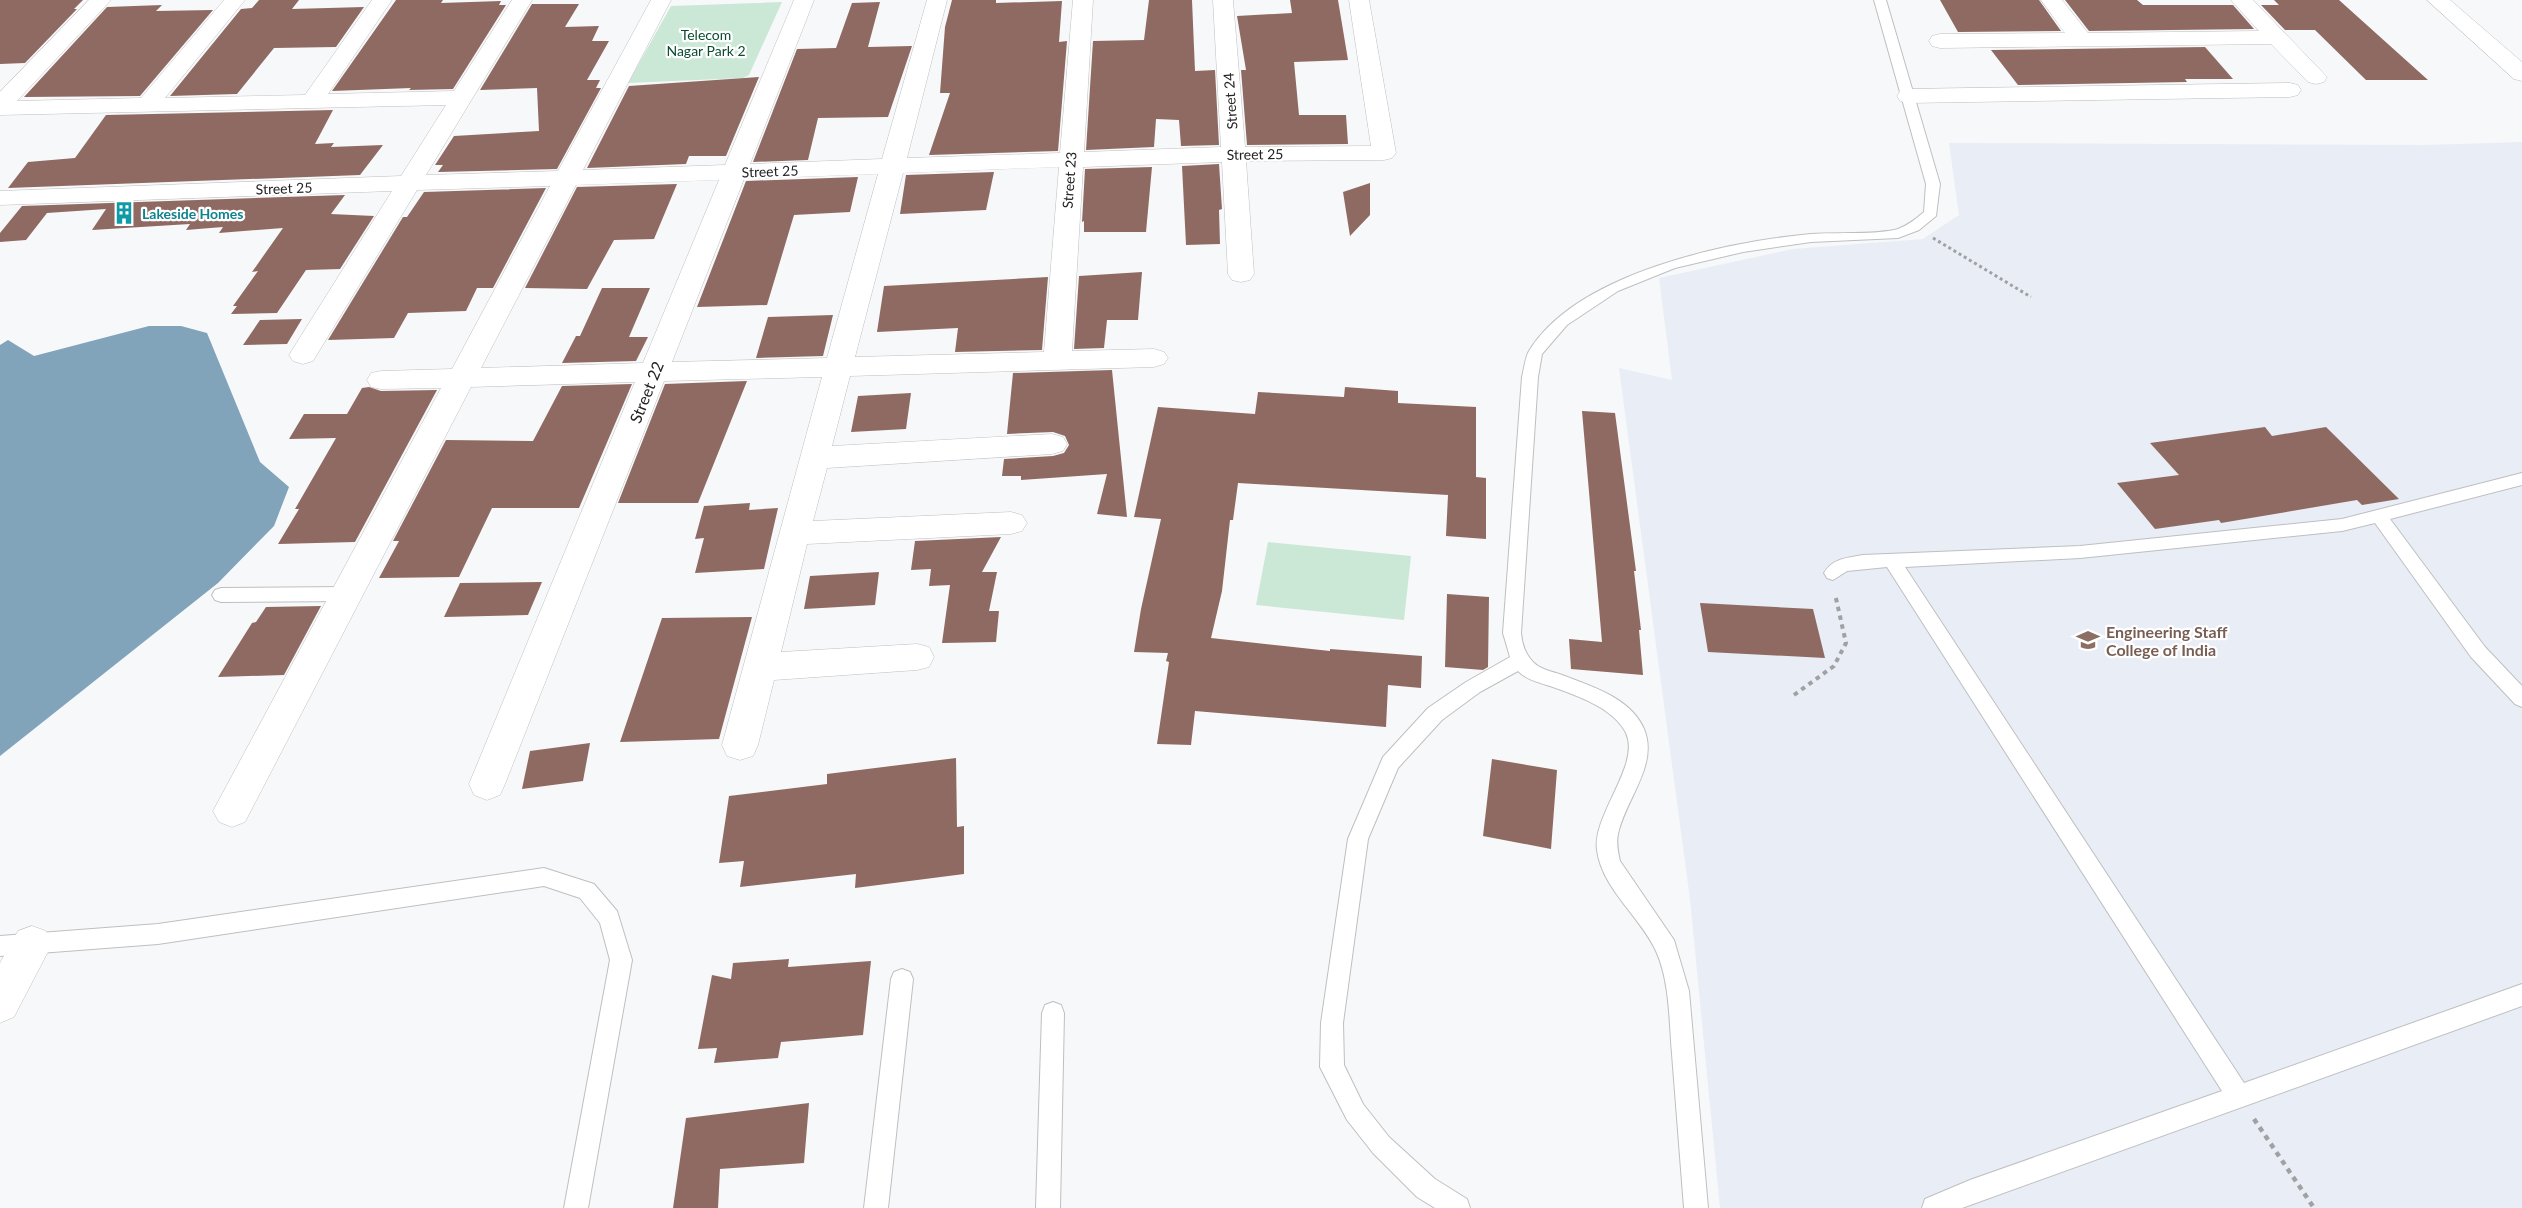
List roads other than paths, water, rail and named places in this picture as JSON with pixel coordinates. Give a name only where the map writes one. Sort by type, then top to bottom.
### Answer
[{"type":"street","points":[[0,107],[101,0]]},
{"type":"street","points":[[147,105],[235,0]]},
{"type":"street","points":[[312,101],[382,0]]},
{"type":"street","points":[[303,355],[522,0]]},
{"type":"street","points":[[232,811],[661,0]]},
{"type":"street","name":"Street 22","points":[[487,784],[804,0]]},
{"type":"street","points":[[740,745],[891,166],[937,0]]},
{"type":"street","name":"Street 23","points":[[1057,361],[1083,0]]},
{"type":"street","name":"Street 24","points":[[1223,0],[1241,274]]},
{"type":"street","name":"Street 25","points":[[0,198],[1233,154],[1384,153],[1359,0]]},
{"type":"street","points":[[2051,0],[2082,40]]},
{"type":"street","points":[[2241,0],[2316,77]]},
{"type":"street","points":[[2437,0],[2522,74]]},
{"type":"street","points":[[1940,41],[2277,38]]},
{"type":"street","points":[[1908,96],[2290,90]]},
{"type":"street","points":[[0,107],[461,98]]},
{"type":"street","points":[[381,380],[1154,358]]},
{"type":"street","points":[[814,458],[1052,444]]},
{"type":"street","points":[[794,533],[1011,523]]},
{"type":"street","points":[[760,667],[917,657]]},
{"type":"street","points":[[0,1003],[16,945]]},
{"type":"lane","points":[[1696,1208],[1678,991],[1666,947],[1610,864],[1606,848],[1608,832],[1638,754],[1636,731],[1613,705],[1533,672],[1521,660],[1513,645],[1530,376],[1535,353],[1562,322],[1612,288],[1670,266],[1743,248],[1811,238],[1898,234],[1914,227],[1931,213],[1933,184],[1881,0]]},
{"type":"lane","points":[[1833,573],[1842,565],[2080,552],[2342,525],[2522,479]]},
{"type":"lane","points":[[2379,516],[2478,652],[2522,699]]},
{"type":"lane","points":[[1892,561],[2239,1096]]},
{"type":"lane","points":[[221,595],[346,594]]},
{"type":"lane","points":[[1458,1208],[1426,1188],[1381,1145],[1355,1112],[1332,1067],[1332,1023],[1358,838],[1390,763],[1435,714],[1473,687],[1521,660]]},
{"type":"lane","points":[[16,945],[158,934],[544,877],[587,891],[609,918],[621,960],[576,1208]]},
{"type":"lane","points":[[876,1208],[902,979]]},
{"type":"lane","points":[[1934,1208],[1970,1192],[2522,995]]},
{"type":"lane","points":[[1048,1208],[1053,1013]]},
{"type":"water","points":[[149,326],[181,326],[207,333],[260,462],[289,487],[274,526],[218,583],[0,756],[0,345],[8,340],[34,356]]},
{"type":"place","name":"Lakeside Homes","points":[[124,213]]},
{"type":"place","name":"Engineering Staff College of India","points":[[2088,640]]},
{"type":"park label","name":"Telecom Nagar Park 2","points":[[706,42]]}]
